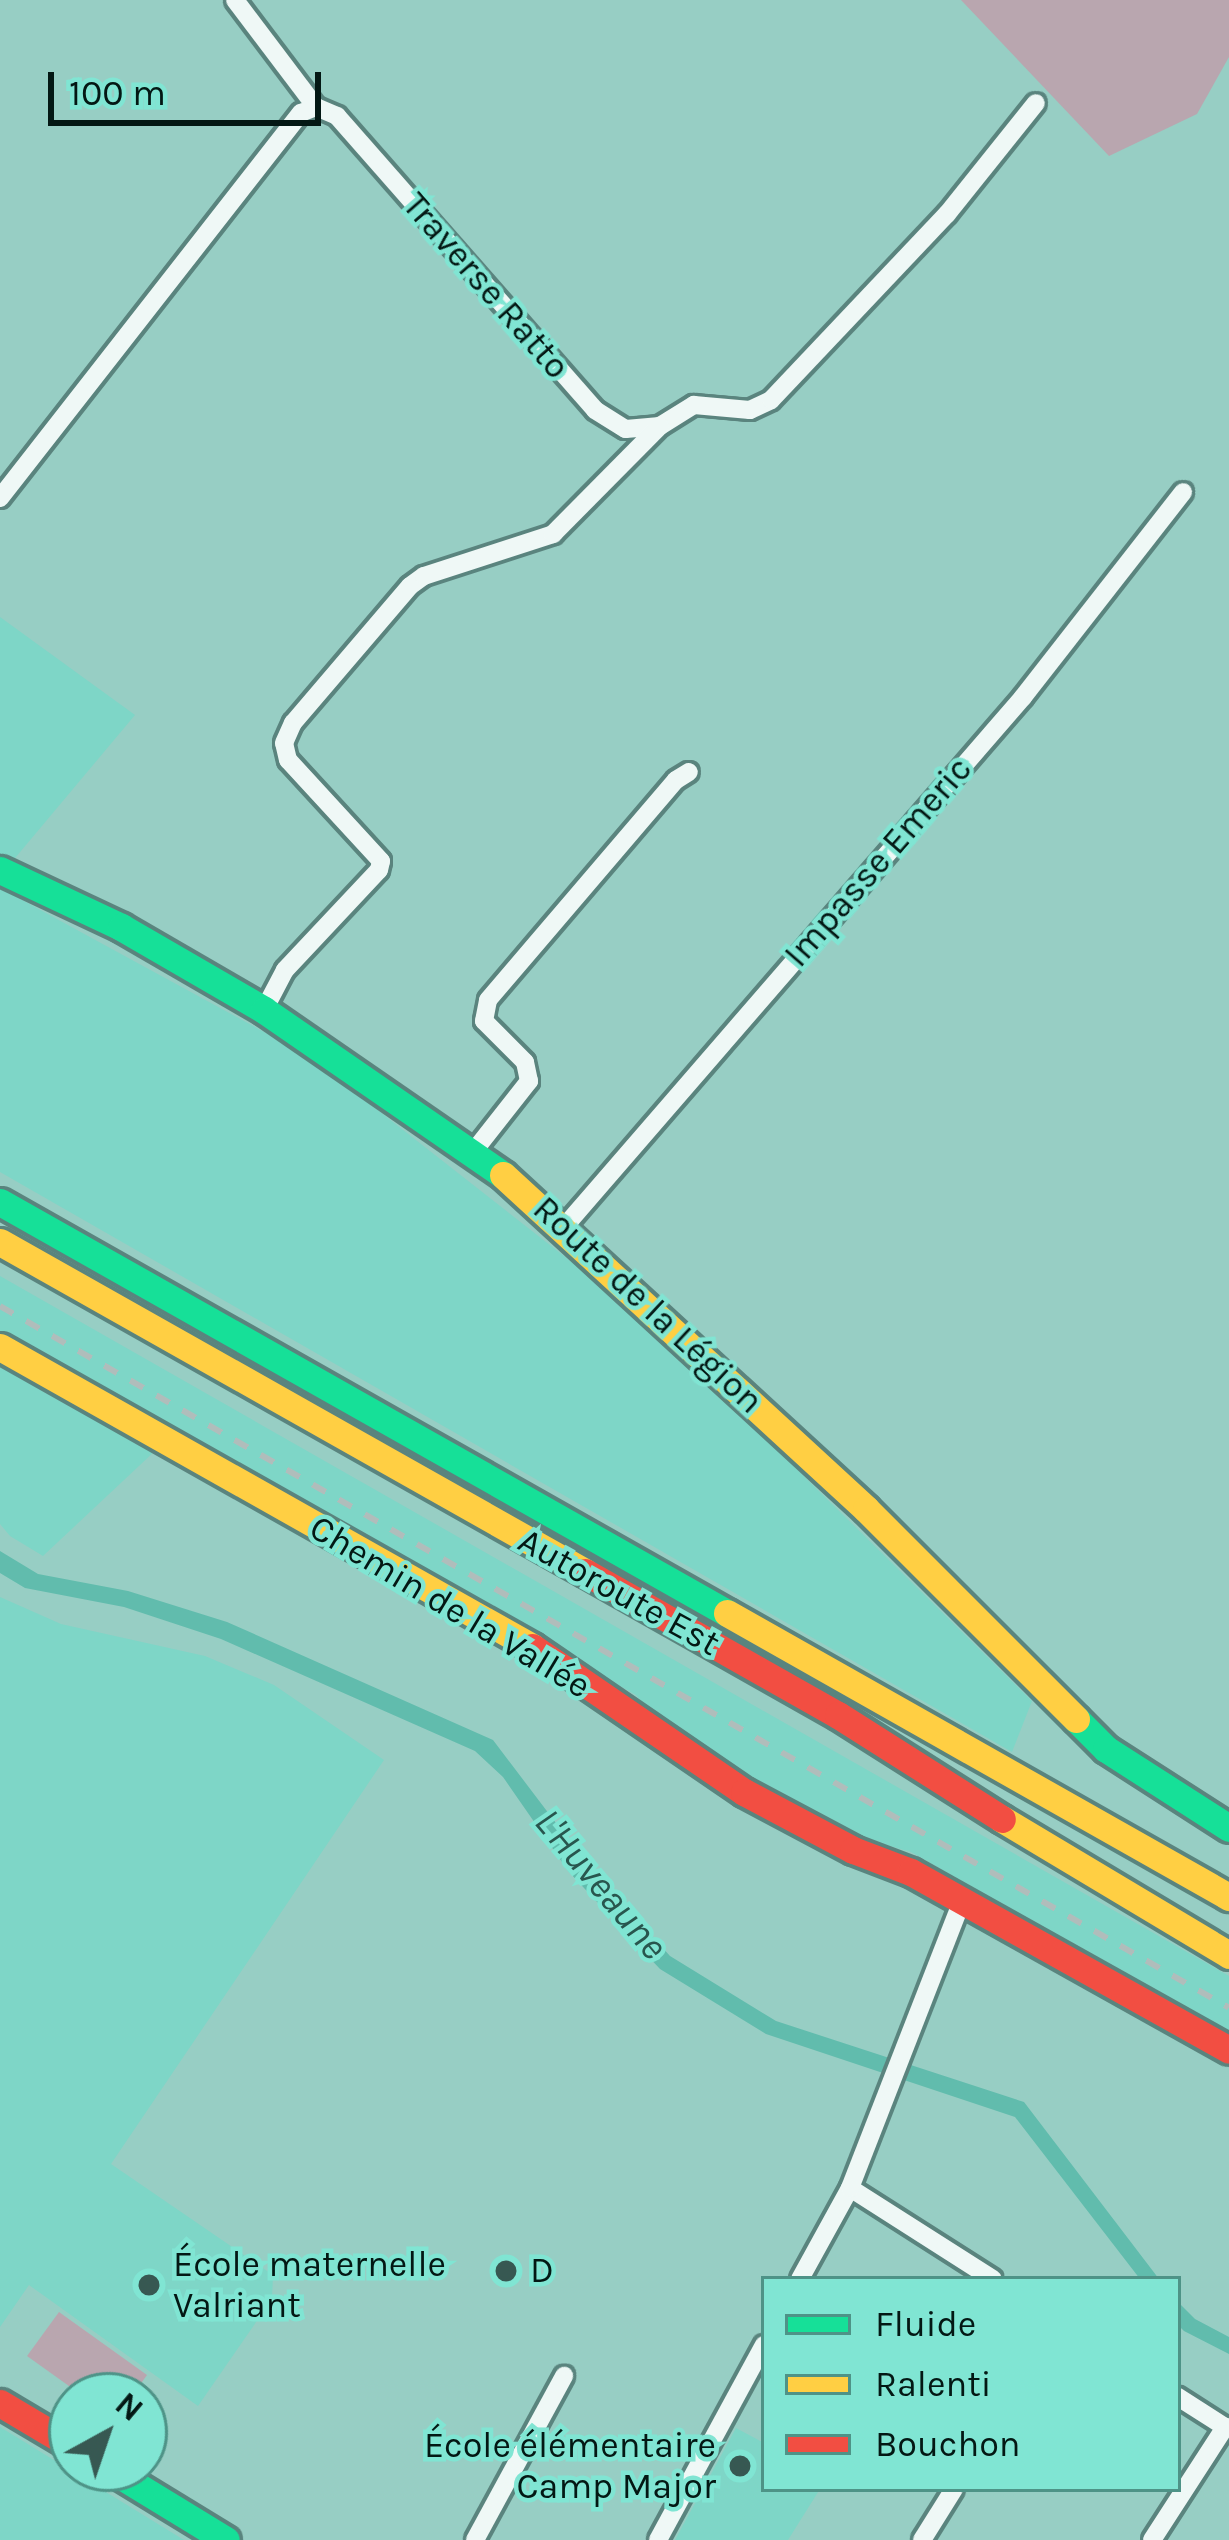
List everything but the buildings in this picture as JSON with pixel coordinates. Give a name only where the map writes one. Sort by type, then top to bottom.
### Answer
[{"type":"main road","name":"Route de la Légion","points":[[0,870],[121,927],[264,1010],[474,1151],[565,1226],[899,1541],[1106,1749],[1229,1828]]},
{"type":"main road","name":"Autoroute Est","points":[[0,1202],[1229,1897]]},
{"type":"main road","name":"Autoroute Est","points":[[0,1242],[838,1715],[1072,1864],[1229,1955]]},
{"type":"main road","name":"Chemin de la Vallée","points":[[0,1347],[526,1643],[744,1792],[853,1850],[911,1872],[1229,2050]]},
{"type":"main road","points":[[838,1715],[1229,1936]]},
{"type":"main road","points":[[0,2403],[48,2432]]},
{"type":"main road","points":[[148,2492],[226,2540]]},
{"type":"street","name":"Traverse Ratto","points":[[235,0],[316,107],[337,116],[595,410],[626,429],[660,426]]},
{"type":"street","points":[[264,1010],[285,970],[379,870],[381,861],[288,760],[284,743],[293,723],[410,586],[424,576],[553,534],[660,426],[694,405],[759,407],[796,380],[947,214],[1036,103]]},
{"type":"street","points":[[0,498],[301,113],[316,107]]},
{"type":"street","name":"Impasse Emeric","points":[[565,1226],[1023,697],[1184,492]]},
{"type":"street","points":[[474,1151],[529,1081],[525,1062],[484,1021],[488,1000],[676,780],[689,772]]},
{"type":"street","points":[[802,2276],[850,2188],[962,1900]]},
{"type":"street","points":[[850,2188],[988,2276]]},
{"type":"street","points":[[658,2540],[761,2351]]},
{"type":"street","points":[[475,2540],[564,2376]]},
{"type":"street","points":[[1152,2540],[1225,2427],[1181,2399]]},
{"type":"street","points":[[922,2540],[952,2492]]},
{"type":"shaded area","points":[[961,0],[1229,0],[1229,57],[1197,114],[1109,156]]},
{"type":"shaded area","points":[[0,617],[135,715],[0,876]]},
{"type":"shaded area","points":[[0,888],[310,1057],[578,1267],[761,1434],[1032,1701],[1012,1752],[0,1172]]},
{"type":"shaded area","points":[[0,1276],[1229,1976],[1229,2034],[911,1852],[851,1835],[666,1730],[636,1695],[172,1435],[43,1556],[10,1536],[0,1524]]},
{"type":"shaded area","points":[[0,1597],[61,1624],[205,1656],[274,1685],[384,1760],[111,2164],[273,2275],[272,2299],[198,2406],[168,2385],[168,2372],[151,2372],[29,2285],[0,2327]]},
{"type":"shaded area","points":[[59,2312],[143,2372],[49,2372],[27,2356]]},
{"type":"shaded area","points":[[0,2427],[48,2456],[48,2492],[106,2492],[184,2540],[0,2540]]},
{"type":"shaded area","name":"École élémentaire Camp Major","points":[[736,2428],[761,2441],[761,2492],[818,2492],[788,2540],[675,2540]]},
{"type":"water","name":"L'Huveaune","points":[[0,1551],[38,1574],[128,1591],[227,1622],[493,1740],[584,1860],[670,1956],[776,2021],[1024,2102],[1157,2276],[1138,2276],[1015,2117],[766,2034],[660,1969],[569,1872],[503,1777],[475,1751],[221,1639],[124,1607],[25,1588],[0,1573]]},
{"type":"water","points":[[1181,2305],[1195,2319],[1229,2337],[1229,2354],[1184,2331]]},
{"type":"railway","points":[[0,1306],[1229,2008]]},
{"type":"traffic: fast","points":[[0,870],[121,927],[264,1010],[503,1175]]},
{"type":"traffic: fast","points":[[0,1202],[727,1613]]},
{"type":"traffic: fast","points":[[1076,1719],[1106,1749],[1229,1828]]},
{"type":"traffic: fast","points":[[147,2492],[226,2540]]},
{"type":"traffic: slow","points":[[503,1175],[866,1509],[1076,1719]]},
{"type":"traffic: slow","points":[[0,1242],[585,1572]]},
{"type":"traffic: slow","points":[[0,1347],[532,1647]]},
{"type":"traffic: slow","points":[[727,1613],[1229,1897]]},
{"type":"traffic: slow","points":[[1002,1819],[1229,1955]]},
{"type":"traffic: jam","points":[[585,1572],[838,1715],[1002,1819]]},
{"type":"traffic: jam","points":[[532,1647],[744,1792],[853,1850],[911,1872],[1229,2050]]},
{"type":"traffic: jam","points":[[0,2403],[48,2432]]},
{"type":"place","name":"D","points":[[506,2271]]},
{"type":"place","name":"École maternelle Valriant","points":[[149,2285]]},
{"type":"place","name":"École élémentaire Camp Major","points":[[740,2466]]}]
